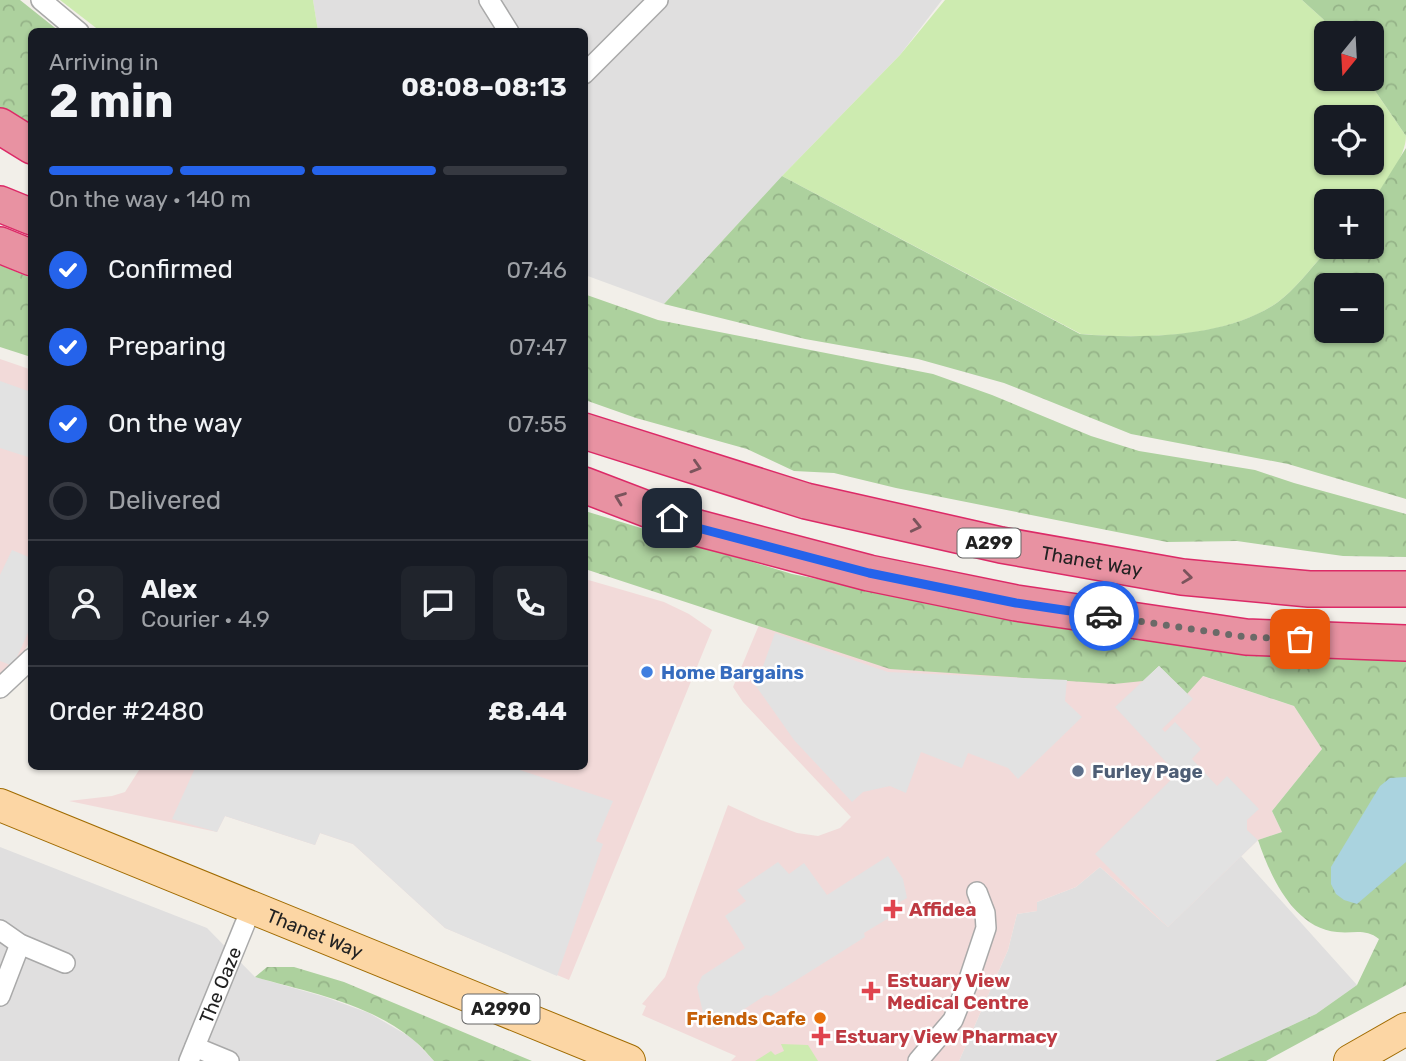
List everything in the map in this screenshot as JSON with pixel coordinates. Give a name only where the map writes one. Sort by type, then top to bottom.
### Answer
[{"type":"highway","points":[[0,126],[28,144]]},
{"type":"highway","points":[[0,204],[28,215]]},
{"type":"highway","points":[[0,245],[28,256]]},
{"type":"highway","name":"Thanet Way","points":[[588,432],[806,501],[1001,545],[1194,578],[1309,589],[1406,589]]},
{"type":"highway","points":[[588,487],[694,527],[869,573],[1016,603],[1246,637],[1406,643]]},
{"type":"main road","name":"Thanet Way","points":[[0,805],[629,1061]]},
{"type":"main road","points":[[1350,1061],[1406,1029]]},
{"type":"street","points":[[41,0],[74,28]]},
{"type":"street","points":[[489,0],[506,28]]},
{"type":"street","points":[[588,70],[658,0]]},
{"type":"street","points":[[0,688],[28,662]]},
{"type":"street","points":[[918,1061],[953,1020],[967,985],[986,928],[985,913],[977,892]]},
{"type":"street","name":"The Oaze","points":[[192,1054],[251,909]]},
{"type":"street","points":[[0,930],[20,944],[65,963]]},
{"type":"street","points":[[0,996],[20,944]]},
{"type":"street","points":[[192,1054],[229,1061]]},
{"type":"shaded area","points":[[313,0],[942,0],[900,55],[782,176],[664,304],[588,276],[588,28],[318,28]]},
{"type":"shaded area","points":[[0,359],[28,369],[28,644],[10,676],[0,682]]},
{"type":"shaded area","points":[[0,381],[28,391],[28,457],[0,448]]},
{"type":"shaded area","points":[[12,550],[28,557],[28,633],[13,666],[0,661],[0,575]]},
{"type":"shaded area","points":[[588,580],[664,602],[689,614],[712,630],[569,980],[445,928],[353,844],[320,833],[315,845],[225,816],[217,832],[69,801],[125,792],[139,770],[588,770]]},
{"type":"shaded area","points":[[759,625],[1114,684],[1164,676],[1202,676],[1294,706],[1322,749],[1272,811],[1282,832],[1258,840],[1168,927],[1100,867],[1076,887],[1037,902],[1037,911],[1017,914],[1008,950],[959,1061],[731,1061],[736,1056],[642,1015],[646,1006],[642,1004],[665,977],[728,805],[797,833],[818,836],[840,828],[851,817],[743,702],[733,687]]},
{"type":"shaded area","points":[[775,633],[888,672],[1067,680],[1065,701],[1082,717],[1018,779],[1008,768],[968,753],[962,768],[921,752],[906,793],[890,786],[863,792],[852,802],[794,740],[751,679],[762,669]]},
{"type":"shaded area","points":[[1159,666],[1193,699],[1162,729],[1165,732],[1175,722],[1201,749],[1192,759],[1217,786],[1227,776],[1259,809],[1247,820],[1247,830],[1258,840],[1168,927],[1095,854],[1177,774],[1115,707]]},
{"type":"shaded area","points":[[194,770],[520,770],[613,801],[596,841],[603,844],[557,976],[445,928],[353,844],[320,833],[315,845],[225,816],[217,832],[172,819]]},
{"type":"shaded area","points":[[0,847],[207,928],[255,977],[369,1013],[412,1038],[434,1061],[0,1061]]},
{"type":"shaded area","points":[[888,856],[903,879],[907,898],[898,903],[902,910],[864,933],[865,937],[712,1030],[704,1017],[697,987],[702,976],[745,948],[725,916],[746,901],[737,890],[778,862],[789,874],[804,863],[827,895]]},
{"type":"shaded area","points":[[1241,856],[1357,985],[1316,1014],[1215,1061],[959,1061],[1008,950],[1017,914],[1037,911],[1037,902],[1076,887],[1100,867],[1168,927]]},
{"type":"green space","points":[[0,0],[20,0],[55,28],[28,28],[28,134],[0,117]]},
{"type":"green space","points":[[60,0],[313,0],[318,28],[96,28]]},
{"type":"green space","points":[[945,0],[1302,0],[1325,21],[1314,21],[1314,91],[1375,91],[1406,136],[1402,153],[1381,189],[1314,189],[1314,259],[1319,259],[1285,297],[1257,314],[1234,323],[1209,330],[1156,336],[1081,334],[782,176],[900,55]]},
{"type":"green space","points":[[1302,0],[1406,0],[1406,136],[1375,91],[1384,91],[1384,21],[1323,19]]},
{"type":"green space","points":[[1406,148],[1406,499],[1288,464],[1131,434],[1004,383],[918,359],[805,339],[664,304],[782,176],[1080,334],[1156,336],[1209,329],[1257,314],[1285,297],[1319,259],[1384,259],[1384,189],[1380,189]]},
{"type":"green space","points":[[0,265],[28,277],[28,356],[0,347]]},
{"type":"green space","points":[[588,295],[658,320],[933,374],[1091,436],[1139,451],[1255,470],[1406,514],[1406,557],[1343,556],[1237,541],[1167,542],[896,488],[834,473],[794,471],[747,449],[636,418],[588,401]]},
{"type":"green space","points":[[588,512],[792,574],[1025,620],[1406,647],[1406,985],[1266,1061],[1215,1061],[1316,1014],[1357,985],[1379,939],[1364,932],[1337,932],[1308,921],[1286,898],[1263,854],[1258,840],[1282,832],[1272,811],[1322,749],[1294,706],[1203,676],[1187,694],[1159,666],[1143,681],[1114,684],[890,669],[588,570]]},
{"type":"green space","points":[[267,967],[294,967],[344,982],[532,1061],[434,1061],[411,1038],[376,1016],[336,1000],[255,977]]},
{"type":"green space","points":[[781,1044],[808,1045],[818,1061],[755,1061],[771,1051],[775,1055],[784,1051]]},
{"type":"water","points":[[1406,777],[1406,862],[1357,904],[1344,900],[1336,894],[1331,884],[1331,867],[1380,786],[1390,778]]},
{"type":"way so far","points":[[1104,616],[1246,637],[1300,639]]},
{"type":"place","name":"Home Bargains","points":[[647,672]]},
{"type":"place","name":"Furley Page","points":[[1078,771]]},
{"type":"place","name":"Affidea","points":[[893,909]]},
{"type":"place","name":"Estuary View Medical Centre","points":[[871,991]]},
{"type":"place","name":"Friends Cafe","points":[[820,1018]]},
{"type":"place","name":"Estuary View Pharmacy","points":[[821,1036]]},
{"type":"route","points":[[672,518],[694,527],[869,573],[1016,603],[1104,616]]}]
